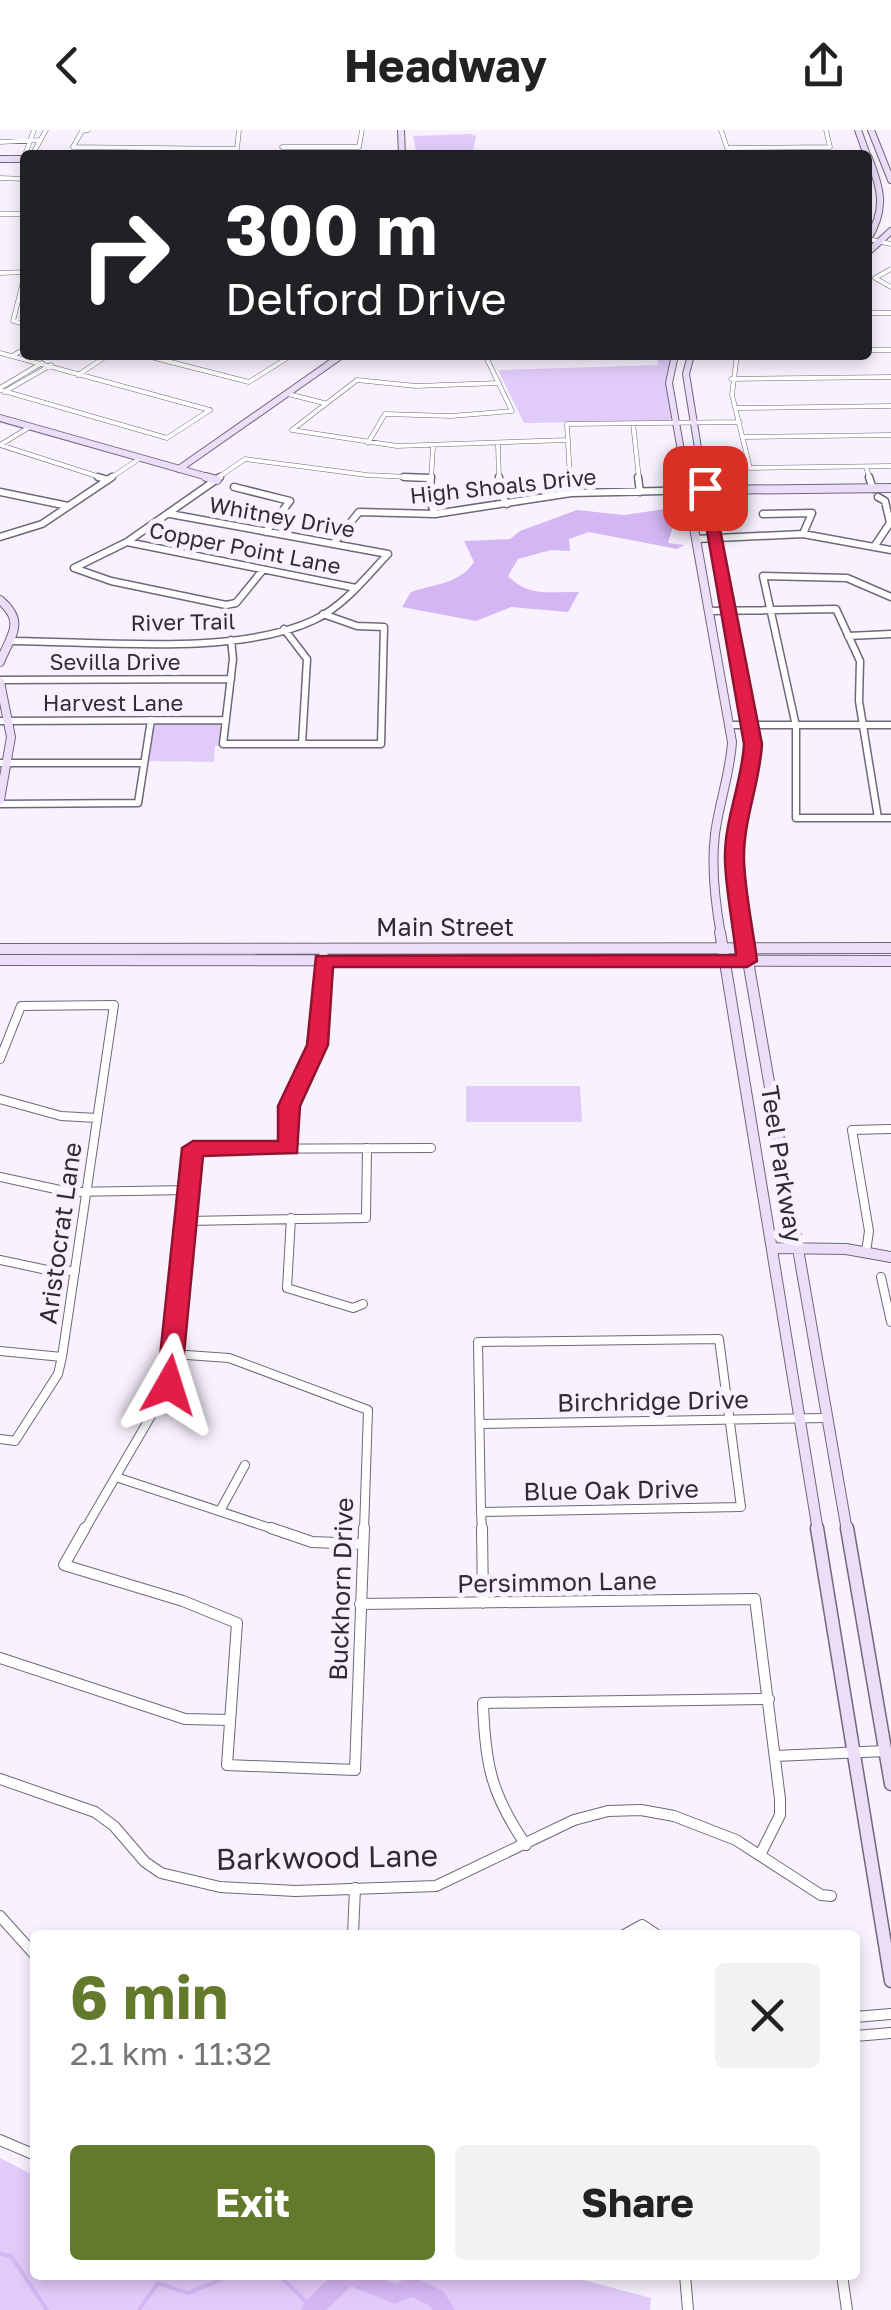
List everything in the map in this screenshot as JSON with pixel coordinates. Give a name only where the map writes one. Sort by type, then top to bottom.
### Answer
[{"type":"main road","points":[[871,130],[887,161],[891,180]]},
{"type":"main road","points":[[872,169],[886,203],[872,234]]},
{"type":"main road","points":[[872,249],[891,231]]},
{"type":"main road","points":[[178,470],[335,360]]},
{"type":"main road","name":"Teel Parkway","points":[[674,360],[670,374],[686,490],[710,611],[732,758],[712,866],[891,1982]]},
{"type":"main road","name":"Teel Parkway","points":[[690,360],[686,374],[705,490],[751,725],[752,770],[740,809],[735,868],[745,947],[891,1784]]},
{"type":"main road","points":[[670,374],[686,374]]},
{"type":"main road","points":[[0,418],[217,480]]},
{"type":"main road","name":"High Shoals Drive","points":[[705,490],[891,488]]},
{"type":"main road","points":[[699,558],[718,558]]},
{"type":"main road","points":[[0,600],[11,608],[16,624],[0,662]]},
{"type":"main road","points":[[718,659],[738,659]]},
{"type":"main road","points":[[0,681],[5,720],[0,802]]},
{"type":"main road","points":[[720,807],[740,809]]},
{"type":"main road","points":[[712,866],[735,868]]},
{"type":"main road","points":[[581,961],[582,947]]},
{"type":"main road","name":"Main Street","points":[[0,948],[891,948]]},
{"type":"main road","points":[[113,960],[115,948]]},
{"type":"main road","name":"Main Street","points":[[0,960],[891,961]]},
{"type":"main road","points":[[755,1132],[776,1132]]},
{"type":"main road","points":[[773,1248],[866,1252],[891,1257]]},
{"type":"street","points":[[28,150],[34,130]]},
{"type":"street","points":[[34,150],[46,130]]},
{"type":"street","points":[[86,130],[73,147],[237,149],[239,130]]},
{"type":"street","points":[[334,150],[359,148],[362,130]]},
{"type":"street","points":[[722,130],[727,148],[830,147],[826,130]]},
{"type":"street","points":[[0,142],[40,140]]},
{"type":"street","points":[[282,147],[298,150]]},
{"type":"street","points":[[872,240],[891,244]]},
{"type":"street","points":[[891,270],[875,278],[891,287]]},
{"type":"street","points":[[20,304],[12,321],[20,323]]},
{"type":"street","points":[[12,356],[20,351]]},
{"type":"street","points":[[0,353],[20,358]]},
{"type":"street","points":[[1,391],[167,438],[210,410],[29,360]]},
{"type":"street","points":[[78,375],[100,360]]},
{"type":"street","points":[[163,360],[249,382],[284,360]]},
{"type":"street","points":[[368,443],[385,414],[451,416],[512,411],[489,360]]},
{"type":"street","points":[[734,360],[732,379],[750,468],[891,466]]},
{"type":"street","points":[[1,391],[42,363]]},
{"type":"street","points":[[1,391],[51,365]]},
{"type":"street","points":[[732,379],[891,377]]},
{"type":"street","points":[[499,383],[416,386],[357,380],[292,430],[368,443],[433,447],[568,440]]},
{"type":"street","points":[[288,394],[324,403]]},
{"type":"street","points":[[737,408],[891,406]]},
{"type":"street","points":[[571,493],[567,424],[740,422]]},
{"type":"street","points":[[633,423],[640,492]]},
{"type":"street","points":[[0,445],[28,428]]},
{"type":"street","points":[[744,437],[891,435]]},
{"type":"street","points":[[498,444],[500,493],[506,504]]},
{"type":"street","points":[[0,445],[108,480]]},
{"type":"street","points":[[433,447],[429,478],[435,514]]},
{"type":"street","points":[[262,570],[234,604],[111,581],[74,568],[127,542],[252,458],[350,474],[429,478]]},
{"type":"street","points":[[0,537],[37,526],[139,459]]},
{"type":"street","points":[[866,467],[873,488]]},
{"type":"street","points":[[234,487],[290,501],[266,532]]},
{"type":"street","name":"High Shoals Drive","points":[[334,542],[359,512],[435,514],[571,493],[705,490]]},
{"type":"street","points":[[0,492],[68,506]]},
{"type":"street","points":[[874,547],[890,523],[885,500],[878,497]]},
{"type":"street","name":"Whitney Drive","points":[[170,514],[388,554]]},
{"type":"street","points":[[762,514],[812,514],[803,534]]},
{"type":"street","points":[[696,539],[803,534],[891,550]]},
{"type":"street","name":"Copper Point Lane","points":[[127,542],[356,588]]},
{"type":"street","name":"River Trail","points":[[10,641],[231,640],[284,629],[324,614],[388,554]]},
{"type":"street","points":[[891,597],[882,590],[838,578],[763,576],[796,725],[799,772],[792,806],[796,818],[891,818]]},
{"type":"street","points":[[0,612],[11,608]]},
{"type":"street","points":[[710,611],[836,609],[860,661],[860,701],[878,818]]},
{"type":"street","points":[[231,640],[223,744],[381,744],[384,627],[357,626],[324,614]]},
{"type":"street","points":[[284,629],[306,659],[302,744]]},
{"type":"street","points":[[848,636],[891,634]]},
{"type":"street","name":"Sevilla Drive","points":[[0,681],[231,679]]},
{"type":"street","name":"Harvest Lane","points":[[5,720],[226,720]]},
{"type":"street","points":[[0,802],[138,803],[152,720]]},
{"type":"street","points":[[729,724],[891,724]]},
{"type":"street","points":[[4,763],[144,763]]},
{"type":"street","points":[[289,1148],[289,1106],[317,1045],[324,948]]},
{"type":"street","name":"Aristocrat Lane","points":[[0,1059],[22,1006],[114,1004],[58,1374],[15,1441],[0,1439]]},
{"type":"street","points":[[0,1099],[61,1116],[97,1118]]},
{"type":"street","points":[[866,1252],[869,1231],[854,1129],[891,1129]]},
{"type":"street","points":[[0,1671],[3,1659],[185,1719],[230,1720],[237,1623],[183,1601],[64,1565],[169,1385],[193,1148],[430,1148]]},
{"type":"street","points":[[186,1221],[366,1218],[367,1148]]},
{"type":"street","points":[[0,1178],[42,1190],[189,1190]]},
{"type":"street","points":[[291,1218],[287,1288],[353,1308],[363,1304]]},
{"type":"street","points":[[0,1260],[74,1271]]},
{"type":"street","points":[[881,1277],[891,1322]]},
{"type":"street","points":[[482,1603],[478,1342],[719,1339],[730,1419]]},
{"type":"street","points":[[0,1351],[62,1357]]},
{"type":"street","name":"Buckhorn Drive","points":[[173,1354],[229,1358],[368,1410],[355,1770],[228,1765],[230,1720]]},
{"type":"street","name":"Birchridge Drive","points":[[480,1424],[826,1418]]},
{"type":"street","name":"Blue Oak Drive","points":[[481,1512],[742,1507],[730,1419]]},
{"type":"street","points":[[221,1509],[245,1466]]},
{"type":"street","points":[[116,1477],[312,1542],[363,1544]]},
{"type":"street","name":"Persimmon Lane","points":[[360,1604],[755,1599],[769,1699]]},
{"type":"street","points":[[526,1845],[494,1799],[485,1772],[484,1702],[769,1699],[780,1815],[761,1853]]},
{"type":"street","points":[[775,1756],[886,1751]]},
{"type":"street","name":"Barkwood Lane","points":[[0,1779],[90,1808],[111,1823],[147,1864],[188,1884],[436,1886],[468,1877],[575,1820],[638,1811],[707,1824],[761,1853],[820,1895],[831,1896]]},
{"type":"street","points":[[353,1930],[354,1888]]},
{"type":"street","points":[[0,1916],[30,1949]]},
{"type":"street","points":[[860,2017],[891,2014]]},
{"type":"street","points":[[860,2036],[891,2033]]},
{"type":"street","points":[[0,2140],[30,2153]]},
{"type":"street","points":[[685,2280],[688,2310]]},
{"type":"street","points":[[843,2280],[846,2310]]},
{"type":"shaded area","points":[[413,136],[476,136],[473,150],[416,150]]},
{"type":"shaded area","points":[[658,360],[672,360],[668,381],[672,418],[667,421],[524,423],[498,370],[658,365]]},
{"type":"shaded area","points":[[665,509],[677,512],[668,543],[684,545],[677,549],[589,532],[569,539],[570,551],[551,550],[518,559],[508,576],[524,588],[579,592],[568,612],[511,607],[476,621],[402,607],[411,592],[454,579],[468,569],[474,562],[464,541],[510,539],[520,531],[577,510],[624,515]]},
{"type":"shaded area","points":[[220,721],[220,746],[215,746],[214,762],[149,761],[155,723]]},
{"type":"shaded area","points":[[466,1086],[580,1086],[582,1122],[466,1122]]},
{"type":"shaded area","points":[[0,2158],[30,2173],[30,2280],[583,2280],[651,2298],[650,2310],[0,2310]]},
{"type":"waterway","points":[[0,2254],[11,2256],[47,2310]]},
{"type":"waterway","points":[[139,2310],[158,2283],[188,2293],[220,2280]]},
{"type":"waterway","points":[[284,2280],[313,2308]]},
{"type":"waterway","points":[[311,2310],[342,2280]]},
{"type":"waterway","points":[[362,2280],[395,2294],[412,2286],[437,2299],[445,2310]]},
{"type":"route","points":[[169,1385],[193,1148],[289,1148],[289,1106],[317,1045],[323,960],[747,961],[734,858],[740,809],[752,770],[753,744],[705,488]]}]
